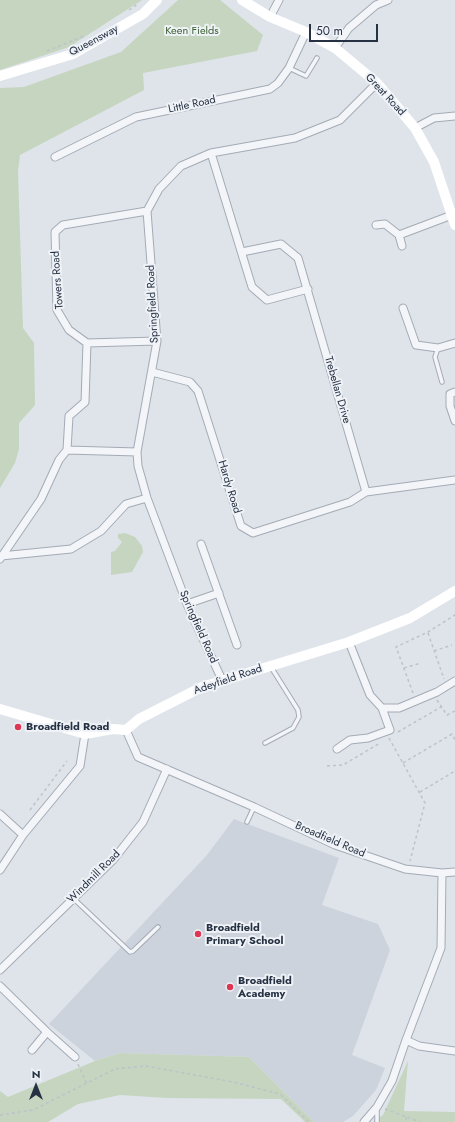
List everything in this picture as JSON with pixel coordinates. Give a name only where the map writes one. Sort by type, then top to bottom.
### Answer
[{"type":"street","name":"Queensway","points":[[0,76],[73,54],[143,14],[157,0]]},
{"type":"street","name":"Great Road","points":[[242,0],[270,17],[306,32],[335,48],[377,82],[415,128],[434,162],[453,220]]},
{"type":"street","points":[[270,17],[279,0]]},
{"type":"street","points":[[335,48],[349,28],[376,5],[388,0]]},
{"type":"street","name":"Little Road","points":[[55,157],[136,117],[270,89],[278,83],[289,68],[306,32]]},
{"type":"street","name":"Springfield Road","points":[[222,680],[187,604],[147,498],[138,466],[137,452],[157,341],[147,211],[158,188],[180,166],[211,153],[295,138],[340,120],[377,82]]},
{"type":"street","points":[[415,128],[434,118],[455,116]]},
{"type":"street","points":[[211,153],[252,287],[267,300],[308,289]]},
{"type":"street","name":"Towers Road","points":[[87,343],[69,330],[58,310],[55,232],[64,225],[147,211]]},
{"type":"street","points":[[399,235],[453,220]]},
{"type":"street","points":[[376,225],[385,224],[399,235],[402,246]]},
{"type":"street","name":"Trebellan Drive","points":[[242,252],[281,244],[298,258],[366,492]]},
{"type":"street","points":[[403,308],[416,345],[438,348],[455,343]]},
{"type":"street","points":[[1,557],[41,499],[59,460],[67,450],[69,416],[85,402],[87,343],[157,341]]},
{"type":"street","name":"Hardy Road","points":[[152,372],[190,382],[198,391],[241,526],[253,533],[350,502],[366,492]]},
{"type":"street","points":[[455,392],[450,394],[450,406],[455,421]]},
{"type":"street","points":[[67,450],[137,452]]},
{"type":"street","points":[[366,492],[455,480]]},
{"type":"street","points":[[1,557],[71,549],[101,531],[126,504],[147,498]]},
{"type":"street","points":[[201,544],[237,645]]},
{"type":"street","name":"Adeyfield Road","points":[[126,730],[138,719],[202,687],[349,642],[410,618],[455,591]]},
{"type":"street","points":[[187,604],[219,593]]},
{"type":"street","points":[[337,749],[350,740],[387,735],[390,730],[382,708],[370,695],[349,642]]},
{"type":"street","points":[[382,708],[399,708],[455,681]]},
{"type":"street","points":[[0,708],[85,734],[113,729],[126,730]]},
{"type":"street","name":"Broadfield Road","points":[[126,730],[138,756],[254,807],[335,845],[408,869],[442,873],[455,872]]},
{"type":"street","points":[[0,870],[23,835],[80,766],[85,734]]},
{"type":"street","name":"Windmill Road","points":[[0,970],[113,860],[143,822],[167,769]]},
{"type":"street","points":[[0,814],[23,835]]},
{"type":"street","points":[[364,1122],[377,1106],[392,1081],[441,948],[442,873]]},
{"type":"street","points":[[0,986],[75,1057]]},
{"type":"street","points":[[32,1050],[47,1032]]},
{"type":"street","points":[[406,1040],[419,1046],[455,1051]]},
{"type":"lane","points":[[289,68],[306,76],[317,58]]},
{"type":"lane","points":[[438,348],[435,357],[442,382]]},
{"type":"lane","points":[[265,743],[293,728],[299,717],[298,710],[270,666]]},
{"type":"lane","points":[[247,822],[254,807]]},
{"type":"lane","points":[[73,898],[130,952],[158,927]]},
{"type":"lane","points":[[377,1106],[377,1122]]},
{"type":"path","points":[[125,13],[144,0]]},
{"type":"path","points":[[41,53],[85,35]]},
{"type":"path","points":[[415,701],[396,647],[428,632],[455,615]]},
{"type":"path","points":[[428,632],[446,686]]},
{"type":"path","points":[[434,650],[452,645]]},
{"type":"path","points":[[404,668],[421,663]]},
{"type":"path","points":[[433,694],[447,715],[455,711]]},
{"type":"path","points":[[327,766],[343,765],[387,735],[441,707]]},
{"type":"path","points":[[403,762],[452,734],[455,740]]},
{"type":"path","points":[[387,735],[425,803],[408,869]]},
{"type":"path","points":[[30,810],[67,761]]},
{"type":"path","points":[[420,792],[455,770]]},
{"type":"path","points":[[75,1057],[87,1084]]},
{"type":"path","points":[[0,1114],[33,1110],[115,1069],[146,1066],[233,1082],[280,1094],[309,1122]]},
{"type":"path","points":[[377,1106],[420,1122]]},
{"type":"shaded area","name":"Broadfield Academy","points":[[234,819],[339,858],[322,905],[378,924],[390,950],[352,1055],[385,1068],[376,1090],[353,1116],[343,1122],[314,1122],[249,1057],[120,1053],[95,1061],[49,1024],[207,855]]},
{"type":"green space","points":[[0,0],[142,0],[69,47],[0,70]]},
{"type":"green space","name":"Keen Fields","points":[[178,0],[220,0],[263,35],[257,51],[143,73],[144,90],[20,155],[18,171],[23,328],[34,343],[35,405],[19,423],[19,449],[15,463],[0,488],[0,88],[24,87],[121,52]]},
{"type":"green space","points":[[125,533],[135,537],[142,546],[143,552],[132,572],[111,575],[111,552],[115,551],[122,542],[118,538],[118,534]]},
{"type":"green space","points":[[120,1053],[249,1057],[314,1122],[305,1122],[281,1099],[167,1098],[120,1095],[78,1104],[48,1122],[0,1122],[0,1091],[8,1097],[95,1061]]},
{"type":"green space","points":[[408,1061],[404,1111],[455,1112],[455,1122],[373,1122],[383,1115]]},
{"type":"place","name":"Broadfield Road","points":[[18,727]]},
{"type":"place","name":"Broadfield Primary School","points":[[198,934]]},
{"type":"place","name":"Broadfield Academy","points":[[230,987]]}]
